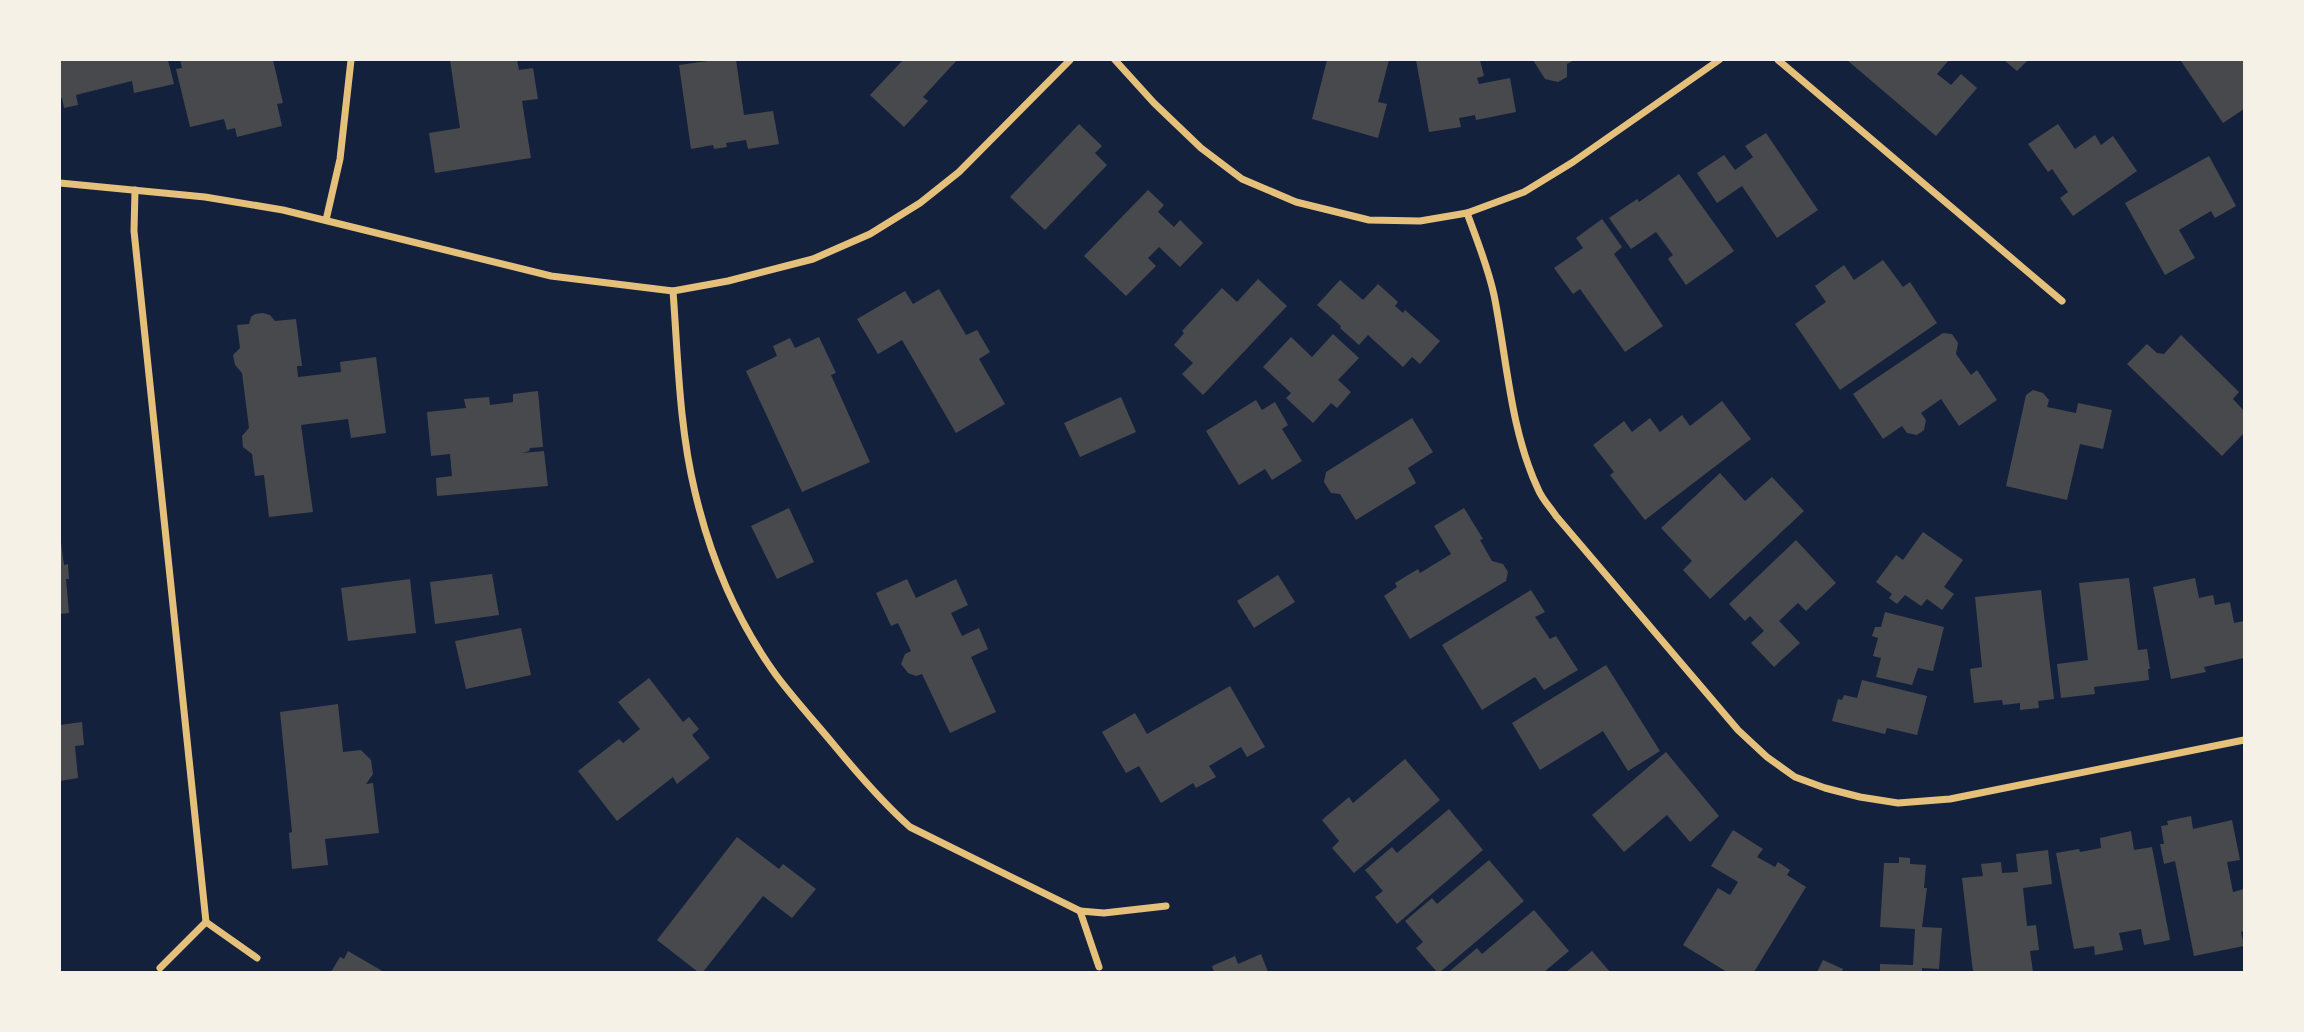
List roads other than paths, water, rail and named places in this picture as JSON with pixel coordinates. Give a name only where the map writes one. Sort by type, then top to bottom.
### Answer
[{"type":"street","points":[[326,220],[340,159],[351,60]]},
{"type":"street","points":[[60,183],[205,197],[282,209],[551,276],[673,291],[728,281],[813,259],[870,234],[920,203],[959,172],[1070,60]]},
{"type":"street","points":[[1115,60],[1153,103],[1201,148],[1242,179],[1296,202],[1369,220],[1420,222],[1467,213],[1524,192],[1573,162],[1718,60]]},
{"type":"street","points":[[1778,60],[2062,301]]},
{"type":"street","points":[[135,191],[134,231],[206,922],[257,958]]},
{"type":"street","points":[[1467,213],[1482,251],[1493,294],[1516,423],[1527,463],[1539,491],[1556,516],[1738,730],[1767,757],[1795,777],[1837,791],[1898,803],[1950,799],[2245,740]]},
{"type":"street","points":[[673,291],[684,425],[694,489],[706,536],[747,630],[776,674],[868,785],[910,827],[1080,911],[1104,913],[1166,906]]},
{"type":"street","points":[[1080,911],[1099,967]]},
{"type":"street","points":[[160,968],[206,922]]}]
